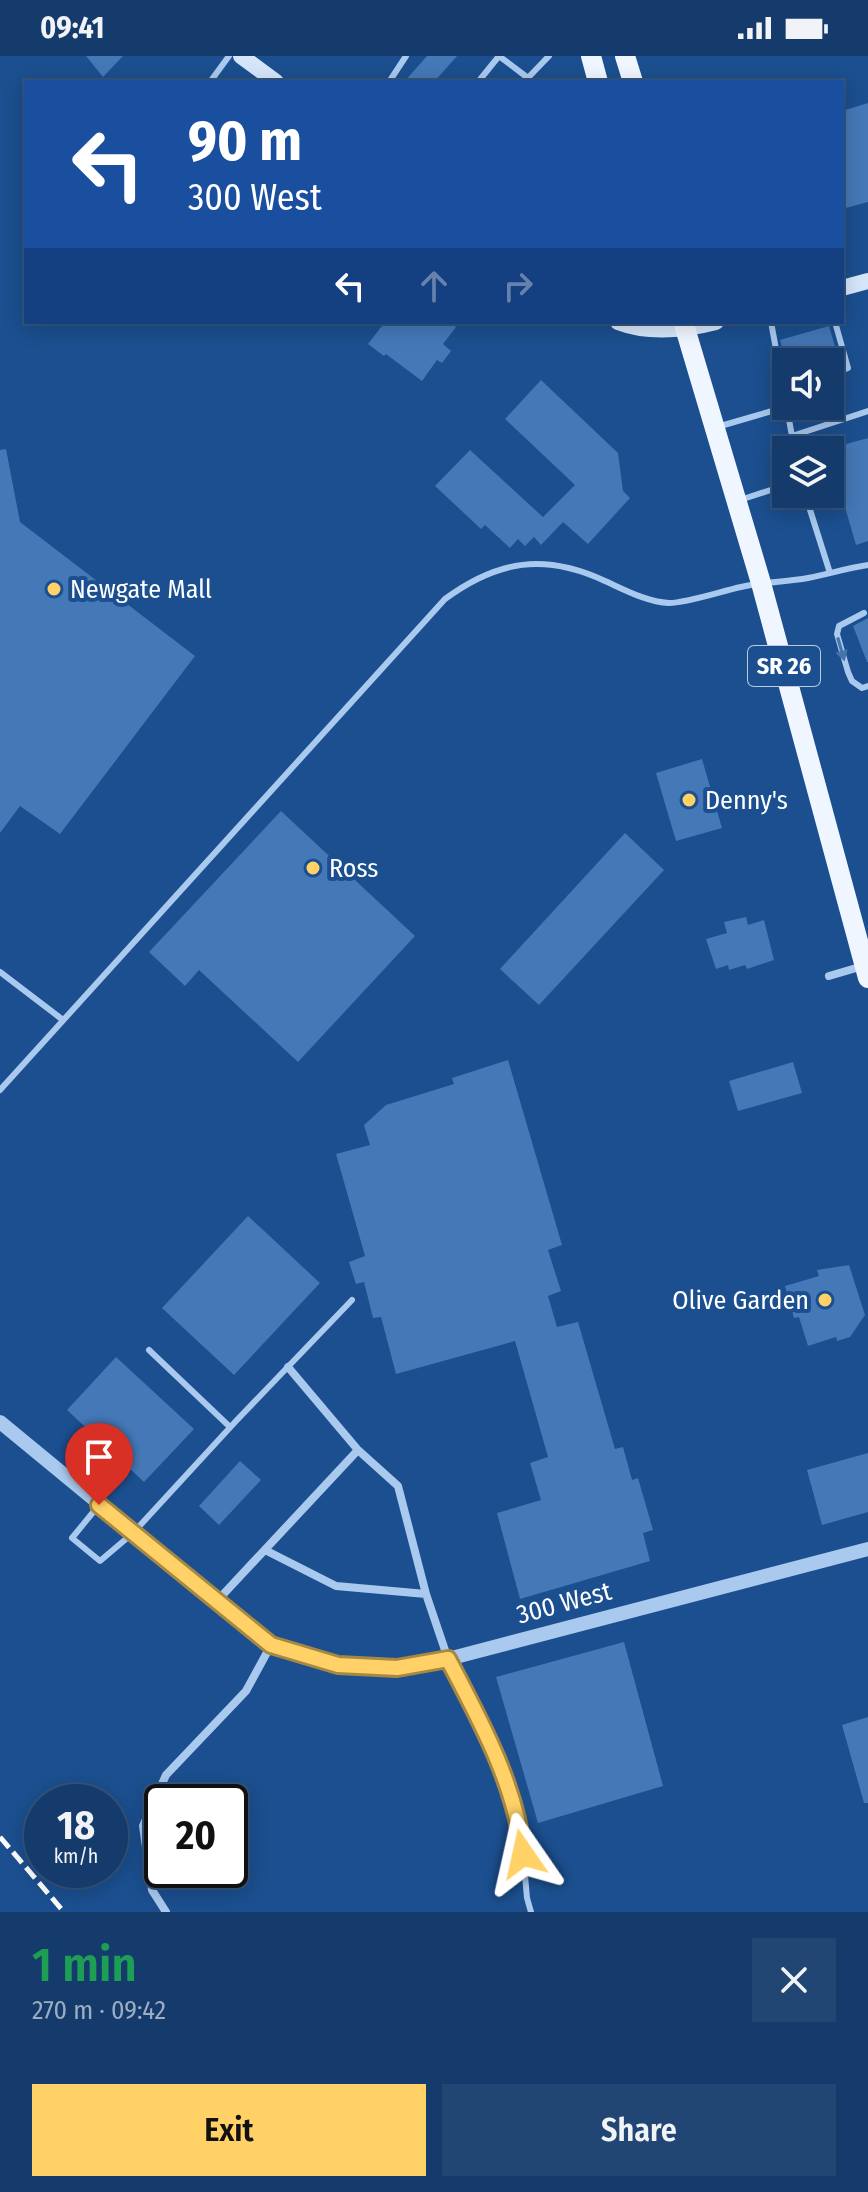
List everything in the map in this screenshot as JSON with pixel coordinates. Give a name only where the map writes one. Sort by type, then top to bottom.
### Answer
[{"type":"main road","points":[[241,56],[271,80]]},
{"type":"main road","points":[[591,56],[597,80]]},
{"type":"main road","points":[[625,56],[632,80]]},
{"type":"main road","points":[[844,287],[868,281]]},
{"type":"main road","points":[[627,324],[650,329],[683,324]]},
{"type":"main road","name":"SR 26","points":[[683,324],[761,583],[867,970]]},
{"type":"street","points":[[829,976],[867,970]]},
{"type":"street","points":[[288,1367],[358,1450],[398,1486],[426,1594],[448,1659]]},
{"type":"street","points":[[0,1422],[271,1645],[246,1691],[166,1775],[143,1826],[152,1890],[166,1912]]},
{"type":"street","points":[[217,1601],[358,1450]]},
{"type":"street","name":"300 West","points":[[271,1645],[338,1665],[397,1668],[448,1659],[868,1549]]},
{"type":"street","points":[[265,1550],[336,1586],[426,1594]]},
{"type":"lane","points":[[211,80],[229,56]]},
{"type":"lane","points":[[390,80],[406,56]]},
{"type":"lane","points":[[480,80],[499,56],[526,80],[549,56]]},
{"type":"lane","points":[[771,324],[776,348]]},
{"type":"lane","points":[[836,324],[842,348]]},
{"type":"lane","points":[[715,428],[772,411]]},
{"type":"lane","points":[[789,420],[792,436],[868,411]]},
{"type":"lane","points":[[736,501],[772,489]]},
{"type":"lane","points":[[809,508],[830,573]]},
{"type":"lane","points":[[0,1090],[445,599],[464,584],[500,569],[537,563],[564,566],[639,596],[670,603],[761,583],[868,565]]},
{"type":"lane","points":[[864,613],[839,626],[837,634],[852,681],[862,688],[868,686]]},
{"type":"lane","points":[[0,972],[63,1020]]},
{"type":"lane","points":[[99,1505],[72,1538],[100,1561],[133,1533],[352,1300]]},
{"type":"lane","points":[[149,1350],[230,1427]]},
{"type":"lane","points":[[448,1659],[490,1740],[521,1831],[531,1912]]},
{"type":"building","points":[[86,56],[123,56],[103,77]]},
{"type":"building","points":[[427,56],[457,56],[436,80],[406,80]]},
{"type":"building","points":[[868,103],[868,202],[844,208],[844,110]]},
{"type":"building","points":[[383,324],[452,324],[456,327],[443,344],[451,351],[442,363],[437,360],[422,381],[368,344]]},
{"type":"building","points":[[829,326],[835,348],[782,348],[780,340]]},
{"type":"building","points":[[541,380],[618,453],[623,491],[630,498],[588,544],[563,522],[541,545],[534,537],[525,546],[518,539],[510,548],[485,525],[481,529],[435,486],[470,450],[543,517],[575,485],[505,419]]},
{"type":"building","points":[[868,438],[868,541],[856,545],[844,504],[844,445]]},
{"type":"building","name":"Newgate Mall","points":[[6,449],[20,522],[195,656],[60,834],[20,806],[0,833],[0,450]]},
{"type":"building","points":[[868,618],[868,662],[867,662],[853,626]]},
{"type":"building","name":"Denny's","points":[[702,759],[722,828],[676,841],[656,773]]},
{"type":"building","points":[[281,811],[415,936],[298,1062],[199,970],[185,986],[149,952]]},
{"type":"building","points":[[625,833],[664,870],[539,1005],[500,969]]},
{"type":"building","points":[[746,917],[748,925],[764,920],[774,960],[747,969],[745,965],[729,970],[728,965],[716,969],[706,939],[727,933],[724,922]]},
{"type":"building","points":[[508,1060],[562,1245],[548,1250],[561,1291],[548,1296],[557,1327],[578,1322],[615,1449],[623,1447],[632,1480],[638,1478],[653,1530],[643,1533],[650,1561],[520,1599],[497,1513],[541,1500],[530,1463],[548,1457],[515,1341],[396,1374],[381,1317],[373,1318],[364,1282],[356,1284],[349,1262],[365,1256],[336,1154],[370,1145],[364,1125],[386,1105],[454,1084],[452,1078]]},
{"type":"building","points":[[793,1062],[802,1093],[738,1111],[729,1081]]},
{"type":"building","points":[[248,1216],[320,1283],[234,1375],[162,1308]]},
{"type":"building","name":"Olive Garden","points":[[849,1265],[865,1315],[850,1337],[837,1341],[836,1337],[808,1346],[799,1317],[794,1318],[785,1286],[819,1276],[817,1270]]},
{"type":"building","points":[[116,1357],[194,1429],[144,1482],[67,1410]]},
{"type":"building","points":[[868,1453],[868,1512],[822,1525],[807,1470]]},
{"type":"building","points":[[240,1461],[261,1480],[219,1525],[199,1506]]},
{"type":"building","points":[[624,1642],[663,1786],[538,1823],[496,1677]]},
{"type":"building","points":[[868,1717],[868,1803],[864,1803],[842,1725]]},
{"type":"railway","points":[[0,1837],[64,1912]]},
{"type":"place","name":"Newgate Mall","points":[[54,589]]},
{"type":"place","name":"Denny's","points":[[689,800]]},
{"type":"place","name":"Ross","points":[[313,868]]},
{"type":"place","name":"Olive Garden","points":[[825,1300]]},
{"type":"route","points":[[99,1505],[271,1645],[338,1665],[397,1668],[448,1659],[490,1740],[521,1831],[523,1854]]}]
